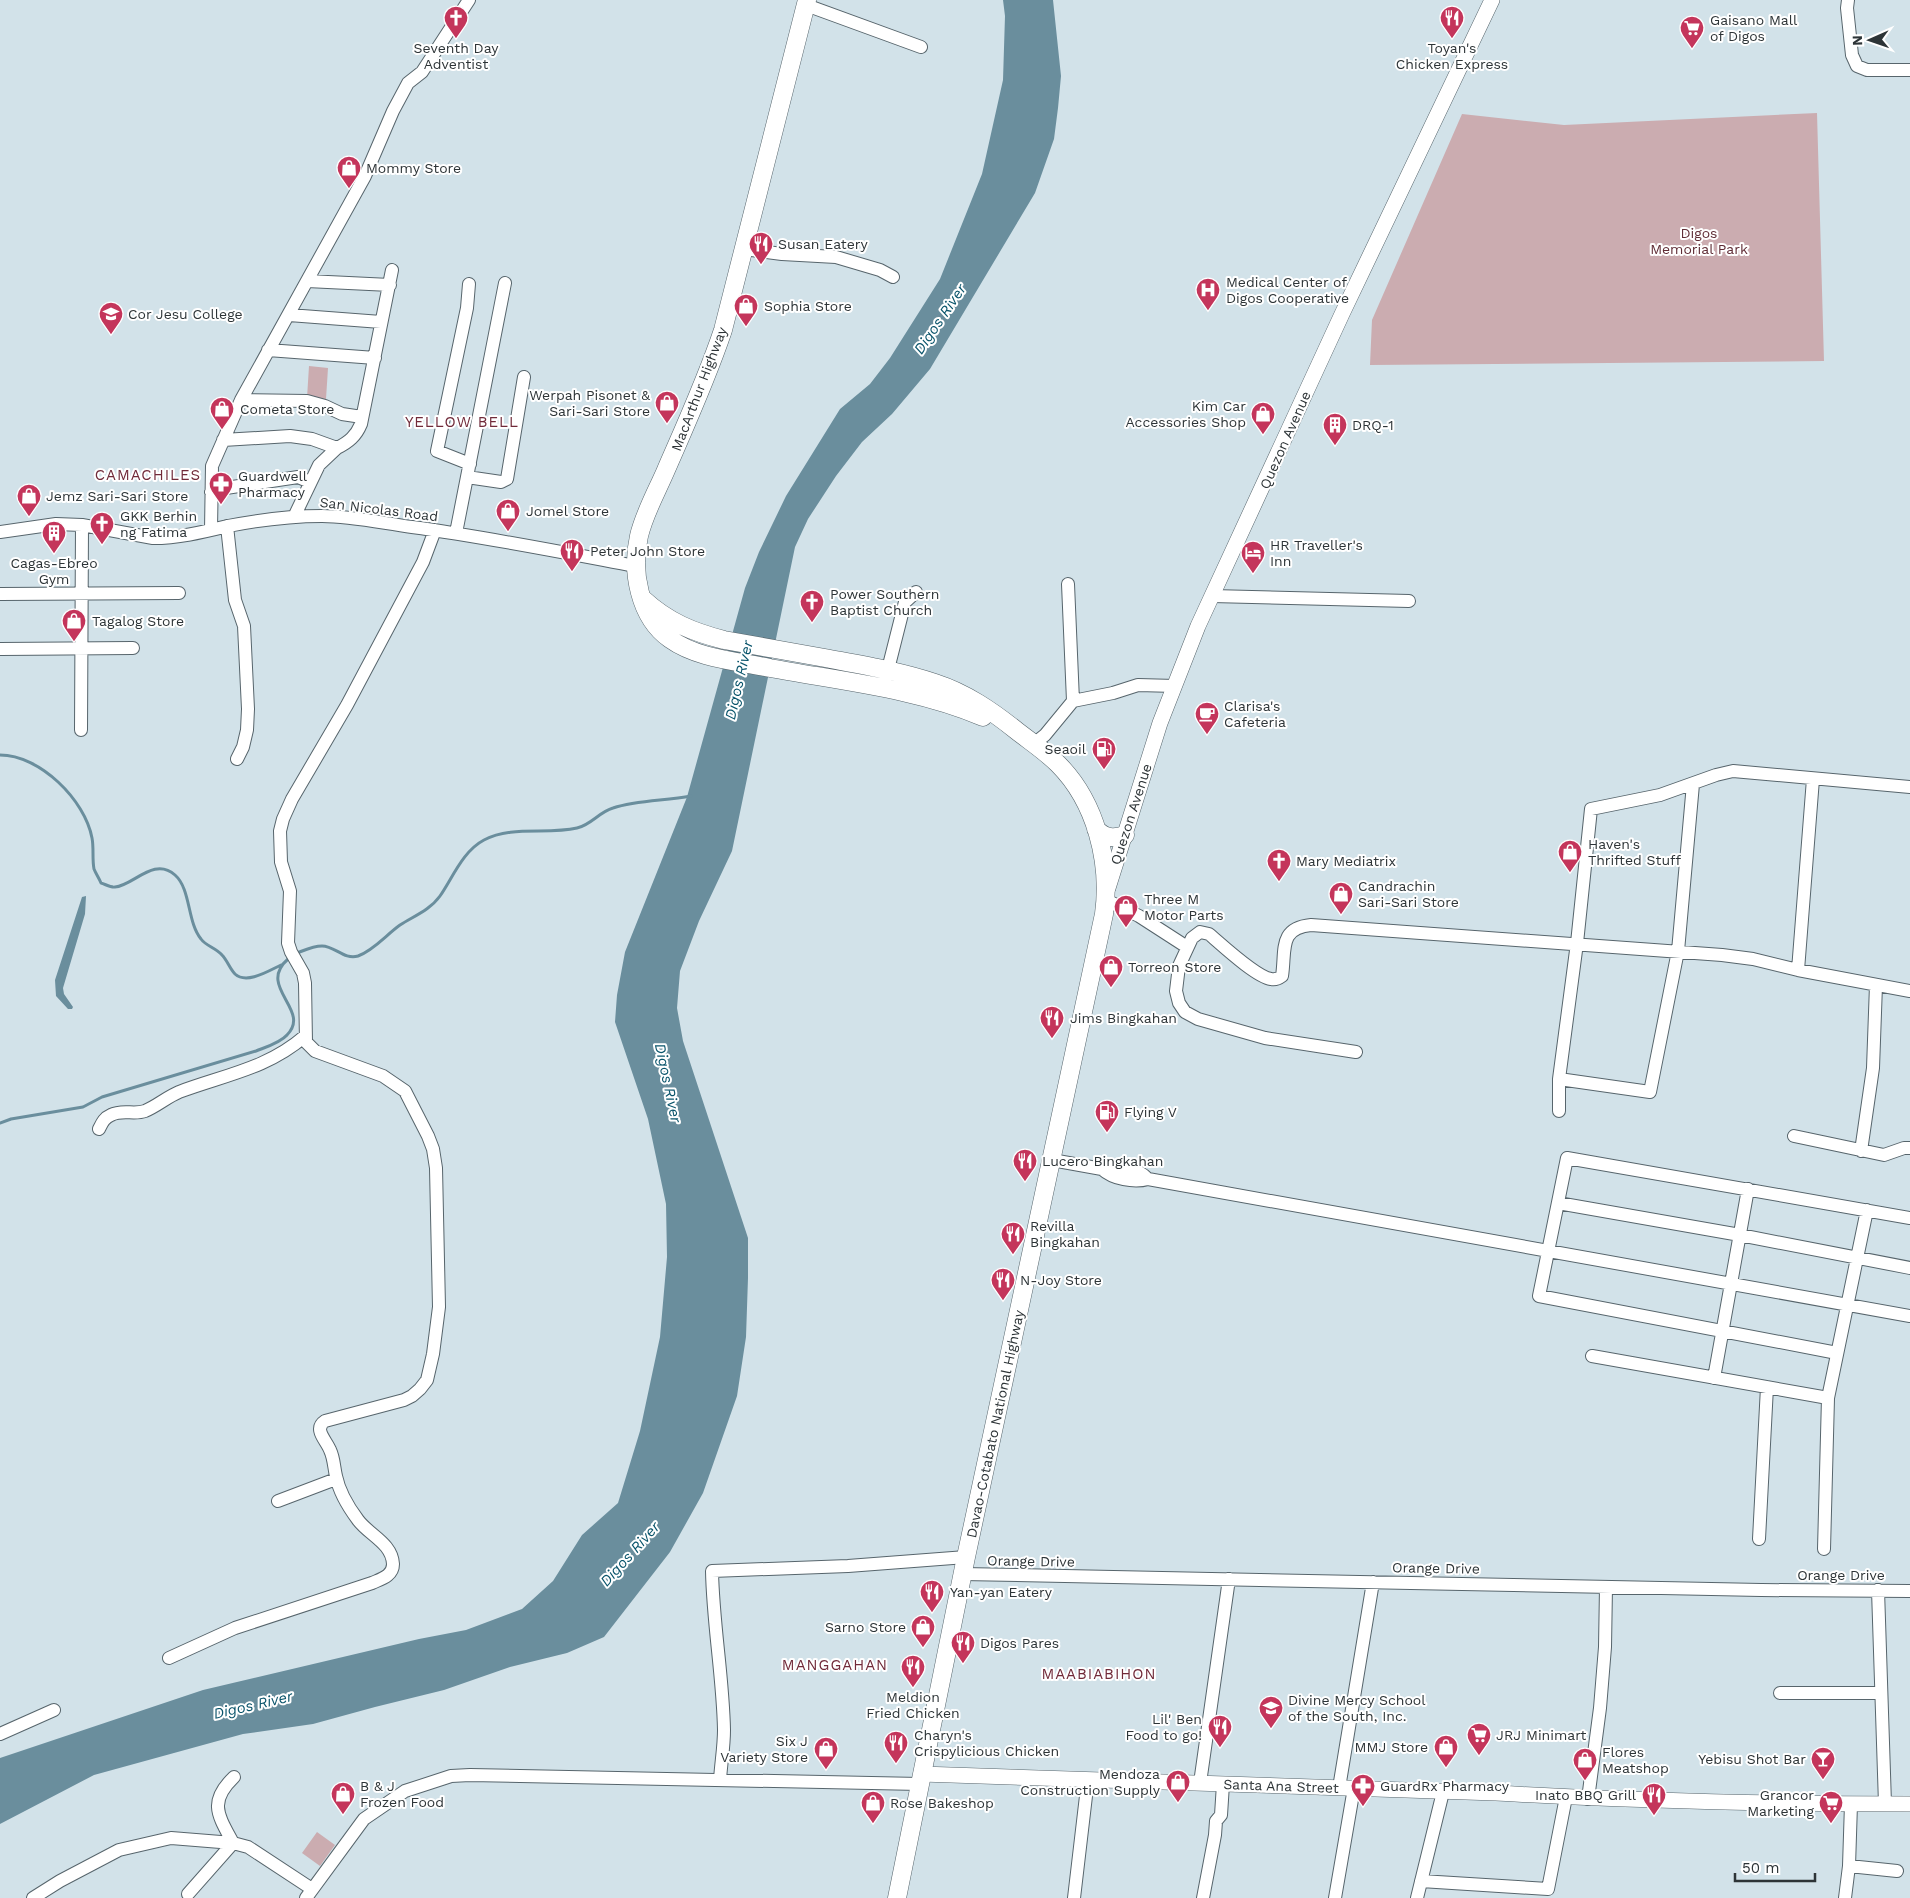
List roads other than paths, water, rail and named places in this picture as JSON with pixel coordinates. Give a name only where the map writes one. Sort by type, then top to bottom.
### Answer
[{"type":"highway","name":"MacArthur Highway","points":[[807,3],[714,358],[645,518],[640,534],[635,566],[639,591],[656,626],[668,638],[692,651],[883,689],[956,706],[1018,732]]},
{"type":"highway","name":"MacArthur Highway","points":[[644,600],[676,624],[698,633],[724,640],[888,669],[938,684],[961,694],[1000,717],[1035,743],[1058,764],[1072,781],[1096,829],[1105,869],[1106,896]]},
{"type":"highway","points":[[1096,829],[1101,834],[1110,838],[1125,835]]},
{"type":"highway","name":"Davao-Cotabato National Highway","points":[[897,1898],[962,1574],[1052,1160],[1106,896]]},
{"type":"main road","name":"Quezon Avenue","points":[[1106,896],[1160,723],[1198,626],[1342,314],[1492,0]]},
{"type":"main road","name":"Santa Ana Street","points":[[921,1779],[1088,1779],[1588,1799],[1910,1804]]},
{"type":"street","points":[[211,530],[212,466],[241,400],[365,176],[393,110],[408,83],[422,72],[469,0]]},
{"type":"street","points":[[1848,0],[1847,8],[1852,55],[1857,66],[1867,70],[1910,70]]},
{"type":"street","points":[[807,3],[922,47]]},
{"type":"street","points":[[744,249],[782,254],[836,257],[880,270],[893,277]]},
{"type":"street","points":[[294,516],[319,465],[337,448],[347,443],[357,434],[375,358],[392,270]]},
{"type":"street","points":[[307,282],[390,285]]},
{"type":"street","points":[[456,533],[505,283]]},
{"type":"street","points":[[469,284],[467,308],[437,451],[470,464]]},
{"type":"street","points":[[288,315],[381,322]]},
{"type":"street","points":[[268,350],[375,358]]},
{"type":"street","points":[[467,477],[501,482],[507,479],[524,376]]},
{"type":"street","points":[[241,400],[307,401],[326,406],[342,414],[362,418]]},
{"type":"street","points":[[223,440],[290,436],[312,439],[337,448]]},
{"type":"street","points":[[211,492],[298,477],[310,482]]},
{"type":"street","name":"San Nicolas Road","points":[[0,532],[56,524],[82,526],[153,538],[179,537],[227,526],[294,516],[347,518],[456,533],[635,566]]},
{"type":"street","points":[[81,730],[82,526]]},
{"type":"street","points":[[227,526],[235,600],[244,626],[248,709],[248,730],[243,747],[236,759]]},
{"type":"street","points":[[169,1658],[235,1628],[372,1583],[386,1577],[392,1571],[391,1554],[385,1545],[366,1530],[357,1519],[340,1489],[330,1450],[320,1432],[321,1424],[325,1421],[404,1400],[412,1396],[427,1380],[432,1362],[439,1307],[436,1168],[433,1149],[428,1136],[405,1091],[383,1076],[315,1051],[306,1042],[305,983],[303,973],[288,943],[290,891],[281,862],[280,831],[292,799],[347,705],[423,562],[435,530]]},
{"type":"street","points":[[1068,584],[1073,701]]},
{"type":"street","points":[[883,689],[905,602],[916,592]]},
{"type":"street","points":[[0,594],[179,593]]},
{"type":"street","points":[[1212,596],[1409,601]]},
{"type":"street","points":[[0,649],[133,648]]},
{"type":"street","points":[[1035,743],[1073,701],[1114,693],[1138,685],[1174,686]]},
{"type":"street","points":[[1559,1111],[1559,1079],[1577,943],[1591,809],[1660,795],[1716,775],[1733,771],[1910,786]]},
{"type":"street","points":[[1798,970],[1813,778]]},
{"type":"street","points":[[1559,1079],[1650,1092],[1678,951],[1694,784]]},
{"type":"street","points":[[1106,896],[1187,947]]},
{"type":"street","points":[[1356,1052],[1265,1038],[1198,1019],[1185,1012],[1179,1003],[1176,990],[1179,966],[1187,947],[1196,933],[1205,932],[1255,971],[1272,980],[1282,976],[1286,941],[1289,933],[1296,927],[1311,925],[1577,943],[1753,959],[1798,970],[1910,991]]},
{"type":"street","points":[[1861,1151],[1873,1068],[1876,985]]},
{"type":"street","points":[[99,1129],[109,1115],[118,1112],[144,1111],[178,1093],[272,1060],[293,1047],[305,1036]]},
{"type":"street","points":[[1794,1136],[1884,1155],[1904,1148],[1910,1148]]},
{"type":"street","points":[[1838,1353],[1539,1296],[1567,1158],[1910,1218]]},
{"type":"street","points":[[1052,1160],[1102,1169],[1111,1166],[1141,1172],[1148,1179],[1910,1316]]},
{"type":"street","points":[[1714,1378],[1748,1189]]},
{"type":"street","points":[[1558,1203],[1740,1235],[1910,1268]]},
{"type":"street","points":[[1824,1549],[1828,1398],[1867,1210]]},
{"type":"street","points":[[1592,1356],[1828,1398]]},
{"type":"street","points":[[1759,1540],[1767,1387]]},
{"type":"street","points":[[278,1500],[336,1479]]},
{"type":"street","points":[[720,1780],[724,1730],[719,1653],[713,1606],[712,1570],[848,1566],[966,1557]]},
{"type":"street","name":"Orange Drive","points":[[962,1574],[1910,1591]]},
{"type":"street","points":[[1200,1783],[1230,1579]]},
{"type":"street","points":[[1335,1898],[1346,1788],[1373,1582]]},
{"type":"street","points":[[1588,1799],[1600,1708],[1605,1647],[1606,1587]]},
{"type":"street","points":[[1878,1590],[1885,1804]]},
{"type":"street","points":[[1780,1693],[1881,1693]]},
{"type":"street","points":[[0,1734],[54,1710]]},
{"type":"street","points":[[33,1898],[60,1881],[120,1850],[171,1838],[248,1847],[309,1894],[364,1818],[405,1791],[451,1776],[720,1780],[921,1779]]},
{"type":"street","points":[[233,1844],[221,1820],[218,1806],[219,1795],[234,1777]]},
{"type":"street","points":[[1074,1898],[1088,1779]]},
{"type":"street","points":[[1202,1898],[1215,1835],[1216,1820],[1221,1815],[1223,1784]]},
{"type":"street","points":[[1417,1898],[1442,1792]]},
{"type":"street","points":[[1421,1881],[1548,1889],[1566,1798]]},
{"type":"street","points":[[1845,1898],[1851,1804]]},
{"type":"street","points":[[188,1894],[233,1844]]},
{"type":"street","points":[[1848,1866],[1897,1871]]},
{"type":"water","name":"Digos River","points":[[1003,0],[1053,0],[1061,76],[1054,139],[1035,193],[930,369],[892,414],[862,442],[836,476],[808,519],[795,547],[732,851],[699,921],[680,971],[677,1008],[683,1041],[748,1238],[746,1337],[737,1396],[703,1493],[670,1552],[604,1637],[567,1653],[510,1667],[444,1690],[313,1724],[243,1734],[94,1775],[0,1824],[0,1758],[203,1690],[419,1639],[466,1630],[522,1609],[553,1581],[582,1535],[618,1503],[640,1431],[660,1337],[667,1257],[666,1204],[648,1119],[615,1022],[617,995],[625,952],[687,797],[745,588],[759,552],[786,496],[840,409],[870,384],[890,358],[940,279],[982,174],[1003,80],[1005,16]]},
{"type":"water","points":[[86,896],[85,914],[63,988],[64,994],[73,1007],[68,1009],[56,996],[55,980],[82,897]]},
{"type":"waterway","points":[[0,755],[15,757],[45,771],[70,795],[88,824],[93,842],[94,869],[101,883],[115,887],[152,870],[167,870],[175,875],[184,889],[193,924],[201,939],[222,955],[235,974],[240,977],[252,977],[281,965]]},
{"type":"waterway","points":[[297,953],[312,947],[322,946],[353,957],[364,953],[400,925],[432,905],[470,851],[484,840],[495,835],[518,831],[554,831],[577,828],[613,808],[632,803],[691,796]]},
{"type":"waterway","points":[[0,1123],[11,1119],[83,1107],[102,1097],[277,1043],[287,1035],[293,1026],[290,1007],[280,989],[278,979],[280,969],[288,959]]},
{"type":"place","name":"Seventh Day Adventist","points":[[456,39]]},
{"type":"place","name":"Toyan's Chicken Express","points":[[1452,39]]},
{"type":"place","name":"Gaisano Mall of Digos","points":[[1692,49]]},
{"type":"place","name":"Mommy Store","points":[[349,189]]},
{"type":"place","name":"Susan Eatery","points":[[761,265]]},
{"type":"place","name":"Medical Center of Digos Cooperative","points":[[1208,311]]},
{"type":"place","name":"Sophia Store","points":[[746,327]]},
{"type":"place","name":"Cor Jesu College","points":[[111,335]]},
{"type":"place","name":"Werpah Pisonet & Sari-Sari Store","points":[[667,424]]},
{"type":"place","name":"Cometa Store","points":[[222,430]]},
{"type":"place","name":"Kim Car Accessories Shop","points":[[1263,435]]},
{"type":"place","name":"DRQ-1","points":[[1335,446]]},
{"type":"place","name":"Guardwell Pharmacy","points":[[221,505]]},
{"type":"place","name":"Jemz Sari-Sari Store","points":[[29,517]]},
{"type":"place","name":"Jomel Store","points":[[508,532]]},
{"type":"place","name":"GKK Berhin ng Fatima","points":[[102,545]]},
{"type":"place","name":"Cagas-Ebreo Gym","points":[[54,554]]},
{"type":"place","name":"Peter John Store","points":[[572,572]]},
{"type":"place","name":"HR Traveller's Inn","points":[[1253,574]]},
{"type":"place","name":"Power Southern Baptist Church","points":[[812,623]]},
{"type":"place","name":"Tagalog Store","points":[[74,642]]},
{"type":"place","name":"Clarisa's Cafeteria","points":[[1207,735]]},
{"type":"place","name":"Seaoil","points":[[1104,770]]},
{"type":"place","name":"Haven's Thrifted Stuff","points":[[1570,873]]},
{"type":"place","name":"Mary Mediatrix","points":[[1279,882]]},
{"type":"place","name":"Candrachin Sari-Sari Store","points":[[1341,915]]},
{"type":"place","name":"Three M Motor Parts","points":[[1126,928]]},
{"type":"place","name":"Torreon Store","points":[[1111,988]]},
{"type":"place","name":"Jims Bingkahan","points":[[1052,1039]]},
{"type":"place","name":"Flying V","points":[[1107,1133]]},
{"type":"place","name":"Lucero Bingkahan","points":[[1025,1182]]},
{"type":"place","name":"Revilla Bingkahan","points":[[1013,1255]]},
{"type":"place","name":"N-Joy Store","points":[[1003,1301]]},
{"type":"place","name":"Yan-yan Eatery","points":[[932,1613]]},
{"type":"place","name":"Sarno Store","points":[[923,1648]]},
{"type":"place","name":"Digos Pares","points":[[963,1664]]},
{"type":"place","name":"Meldion Fried Chicken","points":[[913,1688]]},
{"type":"place","name":"Divine Mercy School of the South, Inc.","points":[[1271,1729]]},
{"type":"place","name":"Lil' Ben Food to go!","points":[[1220,1748]]},
{"type":"place","name":"JRJ Minimart","points":[[1479,1756]]},
{"type":"place","name":"Charyn's Crispylicious Chicken","points":[[896,1764]]},
{"type":"place","name":"MMJ Store","points":[[1446,1768]]},
{"type":"place","name":"Six J Variety Store","points":[[826,1770]]},
{"type":"place","name":"Yebisu Shot Bar","points":[[1823,1780]]},
{"type":"place","name":"Flores Meatshop","points":[[1585,1781]]},
{"type":"place","name":"Mendoza Construction Supply","points":[[1178,1803]]},
{"type":"place","name":"GuardRx Pharmacy","points":[[1363,1807]]},
{"type":"place","name":"B & J Frozen Food","points":[[343,1815]]},
{"type":"place","name":"Inato BBQ Grill","points":[[1654,1816]]},
{"type":"place","name":"Rose Bakeshop","points":[[873,1824]]},
{"type":"place","name":"Grancor Marketing","points":[[1831,1824]]},
{"type":"district","name":"YELLOW BELL","points":[[462,422]]},
{"type":"district","name":"CAMACHILES","points":[[148,475]]},
{"type":"district","name":"MANGGAHAN","points":[[835,1665]]},
{"type":"district","name":"MAABIABIHON","points":[[1099,1674]]},
{"type":"park label","name":"Digos Memorial Park","points":[[1699,242]]}]
